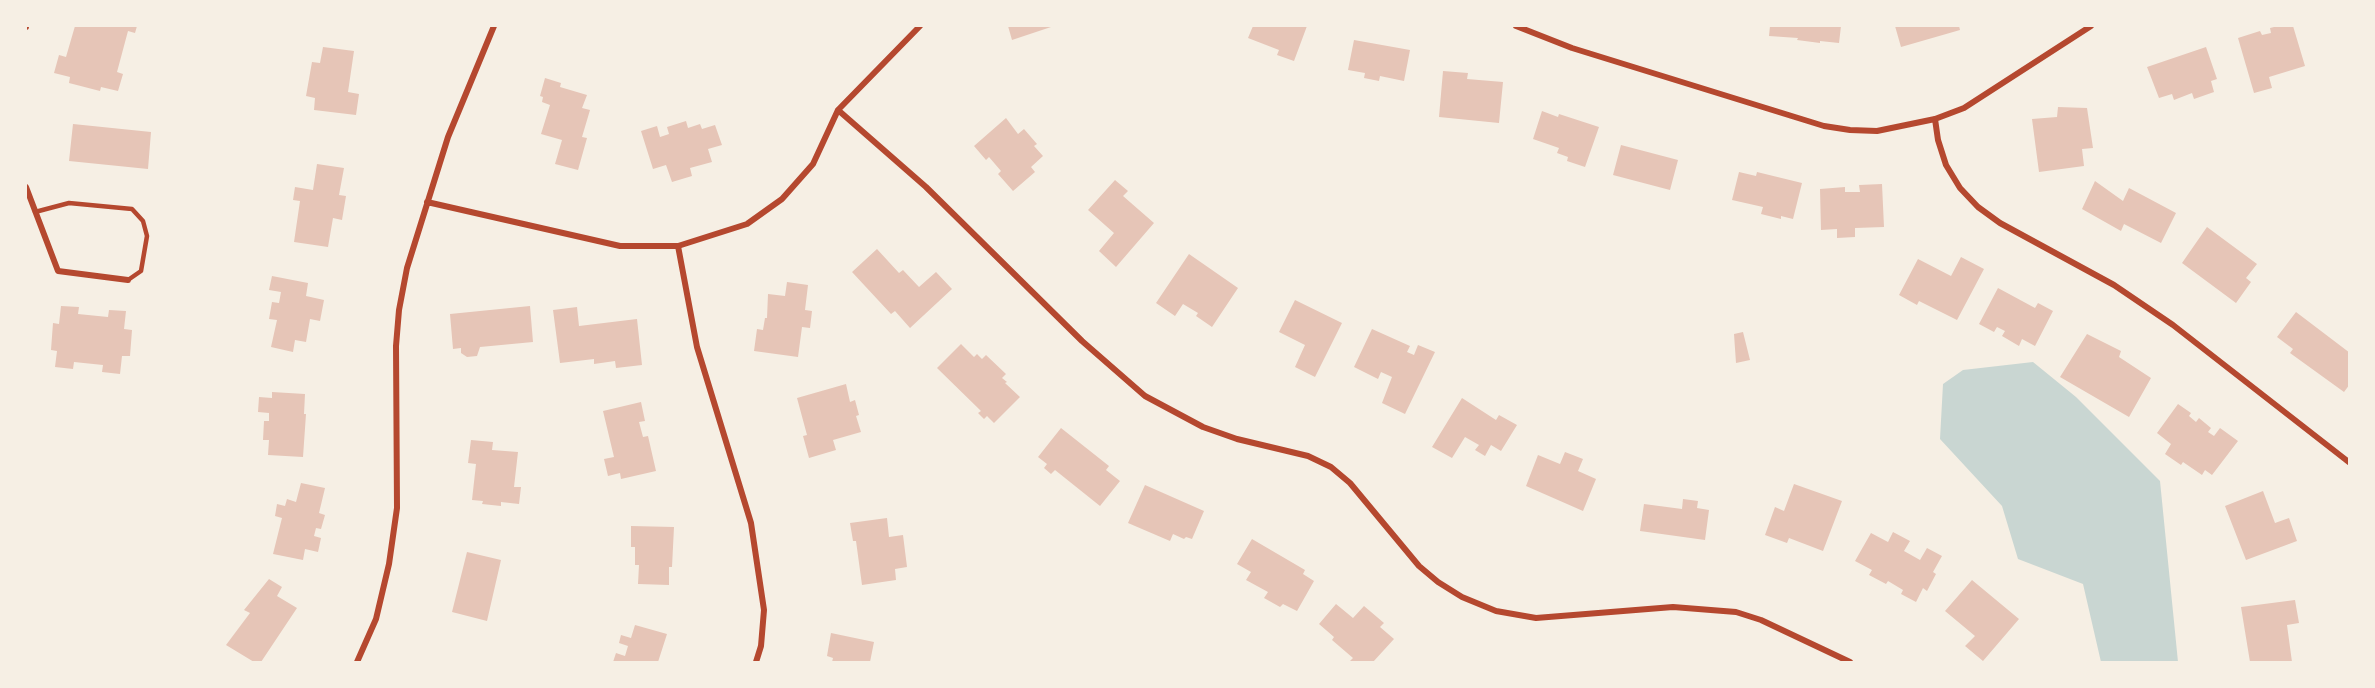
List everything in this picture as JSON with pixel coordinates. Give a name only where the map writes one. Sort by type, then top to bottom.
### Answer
[{"type":"street","points":[[357,663],[376,619],[389,564],[396,508],[396,346],[399,310],[407,268],[448,137],[494,26]]},
{"type":"street","points":[[427,202],[620,246],[678,246],[747,224],[783,199],[813,164],[838,110],[920,26]]},
{"type":"street","points":[[1516,26],[1572,48],[1824,126],[1877,131],[1935,118],[1964,108],[2091,26]]},
{"type":"street","points":[[838,110],[926,187],[1082,341],[1145,396],[1203,427],[1308,456],[1331,467],[1350,483],[1419,566],[1438,582],[1462,597],[1496,611],[1536,618],[1673,607],[1736,612],[1761,620],[1850,663]]},
{"type":"street","points":[[1935,118],[1938,140],[1947,165],[1960,188],[1978,207],[2000,223],[2114,285],[2173,325],[2349,463]]},
{"type":"street","points":[[26,187],[58,271],[128,280]]},
{"type":"street","points":[[678,246],[697,347],[751,524],[764,610],[761,646],[756,663]]},
{"type":"lane","points":[[35,212],[69,203],[132,209],[142,221],[147,236],[141,271],[128,280]]},
{"type":"shaded area","points":[[2033,362],[2076,397],[2160,481],[2178,662],[2101,662],[2083,584],[2018,559],[2002,506],[1940,439],[1943,384],[1963,370]]},
{"type":"building","points":[[75,26],[137,26],[135,33],[128,31],[117,72],[123,74],[118,91],[101,87],[100,91],[69,83],[70,77],[54,73],[59,55],[66,57]]},
{"type":"building","points":[[1008,26],[1054,26],[1012,40]]},
{"type":"building","points":[[1253,26],[1307,26],[1294,61],[1277,55],[1279,50],[1248,38]]},
{"type":"building","points":[[1770,26],[1841,26],[1839,43],[1820,41],[1820,43],[1797,40],[1798,38],[1769,36]]},
{"type":"building","points":[[1895,26],[1959,26],[1960,30],[1901,47]]},
{"type":"building","points":[[2293,26],[2305,66],[2269,77],[2272,88],[2254,93],[2238,38],[2260,31],[2262,35],[2271,33],[2270,28]]},
{"type":"building","points":[[1354,40],[1410,50],[1404,81],[1380,76],[1379,81],[1364,78],[1365,73],[1348,70]]},
{"type":"building","points":[[323,47],[354,51],[348,92],[359,94],[356,115],[314,110],[315,98],[306,96],[312,62],[320,63]]},
{"type":"building","points":[[2206,47],[2217,79],[2211,81],[2214,92],[2194,99],[2192,93],[2174,100],[2172,94],[2159,98],[2147,67]]},
{"type":"building","points":[[1443,71],[1468,73],[1467,79],[1503,82],[1499,123],[1439,117]]},
{"type":"building","points":[[545,78],[561,83],[560,87],[587,95],[582,108],[590,110],[582,137],[587,138],[578,170],[555,164],[562,140],[541,134],[550,105],[542,102],[543,97],[540,96]]},
{"type":"building","points":[[2058,107],[2087,108],[2093,148],[2082,149],[2084,166],[2039,172],[2032,119],[2057,117]]},
{"type":"building","points":[[1542,111],[1599,127],[1585,167],[1567,161],[1568,157],[1557,153],[1559,148],[1533,139]]},
{"type":"building","points":[[1006,118],[1018,134],[1024,129],[1037,144],[1034,146],[1043,156],[1031,167],[1035,172],[1013,191],[998,174],[1001,171],[989,157],[986,160],[974,146]]},
{"type":"building","points":[[686,121],[688,128],[700,124],[702,129],[715,125],[722,145],[708,149],[712,162],[690,168],[692,176],[672,182],[666,165],[653,169],[641,131],[657,126],[660,137],[669,134],[667,127]]},
{"type":"building","points":[[73,124],[151,132],[148,169],[69,161]]},
{"type":"building","points":[[1621,145],[1678,160],[1670,190],[1613,175]]},
{"type":"building","points":[[317,164],[344,168],[339,195],[346,196],[342,220],[333,218],[328,247],[294,242],[300,201],[293,200],[295,187],[313,190]]},
{"type":"building","points":[[1739,172],[1756,176],[1757,172],[1802,183],[1793,219],[1781,216],[1781,219],[1761,214],[1763,207],[1732,200]]},
{"type":"building","points":[[1115,180],[1128,191],[1123,196],[1154,223],[1116,267],[1099,251],[1114,233],[1088,210]]},
{"type":"building","points":[[2095,181],[2123,201],[2129,188],[2176,213],[2161,243],[2124,224],[2121,231],[2082,209]]},
{"type":"building","points":[[1882,184],[1884,227],[1855,228],[1855,237],[1837,238],[1837,229],[1821,230],[1820,189],[1845,187],[1845,192],[1860,192],[1859,185]]},
{"type":"building","points":[[2207,227],[2257,264],[2246,278],[2251,282],[2236,303],[2182,263]]},
{"type":"building","points":[[877,249],[899,273],[903,270],[919,287],[936,272],[952,289],[910,328],[895,311],[891,314],[852,272]]},
{"type":"building","points":[[1189,254],[1238,288],[1212,327],[1196,316],[1198,313],[1183,304],[1175,316],[1156,303]]},
{"type":"building","points":[[1961,257],[1984,269],[1957,320],[1919,301],[1917,305],[1899,295],[1918,259],[1951,276]]},
{"type":"building","points":[[272,276],[308,283],[306,296],[324,300],[320,321],[310,319],[306,342],[295,340],[293,352],[271,347],[277,320],[269,319],[272,302],[279,303],[281,292],[269,290]]},
{"type":"building","points":[[787,282],[808,285],[805,310],[812,311],[810,328],[802,327],[798,357],[754,351],[757,329],[763,330],[765,318],[767,318],[768,294],[785,296]]},
{"type":"building","points":[[1998,288],[2035,308],[2038,303],[2053,311],[2035,346],[2022,339],[2019,346],[2002,336],[2005,331],[1997,327],[1994,332],[1979,324]]},
{"type":"building","points":[[1295,300],[1342,323],[1315,377],[1295,367],[1305,345],[1279,332]]},
{"type":"building","points":[[61,306],[79,307],[78,314],[108,317],[109,310],[126,311],[124,329],[132,330],[130,356],[122,356],[120,374],[102,372],[103,365],[74,362],[73,369],[55,367],[57,351],[51,350],[53,323],[59,324]]},
{"type":"building","points":[[530,306],[533,342],[480,347],[477,356],[467,357],[461,353],[461,348],[453,349],[450,314]]},
{"type":"building","points":[[577,307],[579,326],[637,319],[642,365],[616,368],[615,361],[594,364],[594,359],[560,363],[553,310]]},
{"type":"building","points":[[2296,312],[2350,353],[2350,384],[2344,392],[2290,353],[2293,349],[2277,337]]},
{"type":"building","points":[[1372,329],[1410,346],[1407,352],[1414,355],[1418,345],[1435,352],[1405,414],[1382,403],[1392,377],[1381,372],[1378,379],[1354,367]]},
{"type":"building","points":[[1743,332],[1750,360],[1736,363],[1734,334]]},
{"type":"building","points":[[2087,334],[2121,351],[2119,357],[2151,378],[2129,417],[2060,377]]},
{"type":"building","points":[[961,344],[974,357],[977,354],[982,359],[986,355],[1006,374],[1002,378],[1007,382],[1005,383],[1020,397],[994,423],[987,416],[984,419],[978,413],[981,411],[937,368]]},
{"type":"building","points":[[846,384],[850,402],[855,400],[859,415],[856,416],[861,432],[833,440],[836,450],[809,458],[803,436],[807,435],[797,398]]},
{"type":"building","points":[[272,392],[305,394],[303,457],[268,455],[269,440],[263,440],[264,421],[269,421],[269,413],[258,412],[259,397],[272,398]]},
{"type":"building","points":[[1462,398],[1496,420],[1499,415],[1517,425],[1501,451],[1491,445],[1485,456],[1475,450],[1479,445],[1465,437],[1452,458],[1432,447]]},
{"type":"building","points":[[641,402],[645,421],[639,422],[643,437],[648,436],[656,471],[621,479],[620,473],[608,476],[604,459],[614,457],[603,411]]},
{"type":"building","points":[[2178,404],[2191,413],[2189,416],[2196,422],[2199,418],[2211,428],[2208,432],[2214,436],[2220,428],[2238,441],[2212,475],[2205,470],[2202,475],[2183,462],[2181,465],[2165,454],[2171,444],[2157,433]]},
{"type":"building","points":[[1061,428],[1109,466],[1106,470],[1120,481],[1100,506],[1055,470],[1051,474],[1044,468],[1047,464],[1038,457]]},
{"type":"building","points":[[471,440],[493,442],[492,450],[518,452],[514,487],[521,487],[519,504],[501,502],[501,506],[482,504],[483,501],[472,500],[476,464],[468,463]]},
{"type":"building","points":[[1565,452],[1583,459],[1578,471],[1596,479],[1583,511],[1526,486],[1538,455],[1560,464]]},
{"type":"building","points":[[301,483],[325,488],[319,513],[325,515],[321,529],[316,528],[314,536],[321,538],[318,552],[305,549],[303,560],[273,554],[282,518],[275,516],[277,504],[285,506],[287,499],[296,502]]},
{"type":"building","points":[[1794,484],[1842,501],[1823,551],[1789,538],[1787,543],[1765,535],[1775,507],[1784,511]]},
{"type":"building","points":[[1145,485],[1204,511],[1192,539],[1186,537],[1184,539],[1173,534],[1170,541],[1128,523]]},
{"type":"building","points":[[2263,491],[2275,523],[2289,518],[2297,541],[2246,560],[2225,506]]},
{"type":"building","points":[[1683,499],[1698,501],[1697,508],[1709,510],[1705,540],[1640,531],[1644,504],[1682,509]]},
{"type":"building","points":[[887,518],[889,537],[903,535],[907,567],[895,569],[896,580],[862,585],[856,541],[853,541],[850,523]]},
{"type":"building","points":[[631,526],[674,527],[669,585],[638,584],[639,565],[635,565],[635,547],[631,547]]},
{"type":"building","points":[[1893,532],[1910,541],[1904,551],[1920,560],[1927,548],[1942,556],[1933,572],[1936,574],[1927,591],[1923,588],[1916,602],[1901,594],[1903,590],[1888,581],[1886,584],[1869,575],[1872,570],[1855,561],[1871,533],[1888,542]]},
{"type":"building","points":[[1252,539],[1305,570],[1303,574],[1314,581],[1297,611],[1283,604],[1280,607],[1264,598],[1268,592],[1246,580],[1251,572],[1237,564]]},
{"type":"building","points":[[467,552],[501,560],[487,621],[452,612]]},
{"type":"building","points":[[269,579],[282,587],[277,596],[297,608],[261,662],[254,662],[226,645],[250,613],[244,610]]},
{"type":"building","points":[[1972,580],[2019,619],[1983,661],[1965,646],[1975,636],[1945,611]]},
{"type":"building","points":[[2295,600],[2299,623],[2287,625],[2292,662],[2250,662],[2241,607]]},
{"type":"building","points":[[1336,604],[1353,618],[1364,606],[1384,623],[1380,627],[1394,639],[1373,662],[1349,662],[1353,658],[1332,640],[1334,637],[1319,624]]},
{"type":"building","points":[[635,625],[667,634],[658,662],[613,662],[616,653],[625,656],[628,646],[619,643],[621,635],[631,638]]},
{"type":"building","points":[[831,633],[874,642],[870,662],[832,662],[833,658],[827,656]]}]
